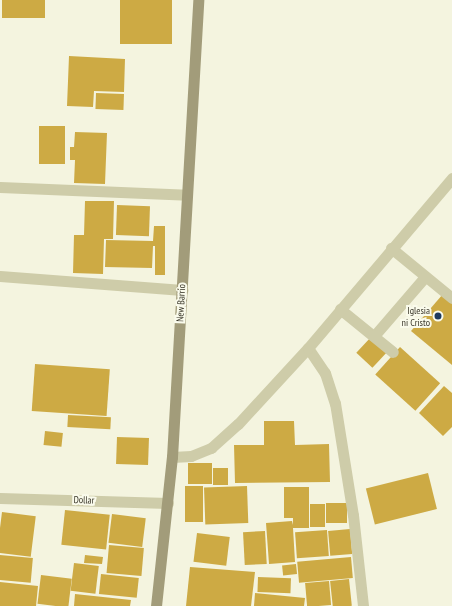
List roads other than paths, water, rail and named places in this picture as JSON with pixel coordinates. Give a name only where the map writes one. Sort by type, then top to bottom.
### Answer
[{"type":"main road","name":"New Barrio","points":[[156,606],[172,457],[198,0]]},
{"type":"street","points":[[172,457],[191,456],[211,448],[238,424],[308,348],[391,248],[452,178]]},
{"type":"street","points":[[0,187],[187,195]]},
{"type":"street","points":[[391,248],[452,298]]},
{"type":"street","points":[[0,276],[182,290]]},
{"type":"street","points":[[374,336],[425,277]]},
{"type":"street","points":[[340,309],[393,352]]},
{"type":"street","points":[[308,348],[325,373],[335,402],[354,515],[363,606]]},
{"type":"street","name":"Dollar","points":[[0,498],[168,503]]},
{"type":"place","name":"Iglesia ni Cristo","points":[[438,316]]}]
